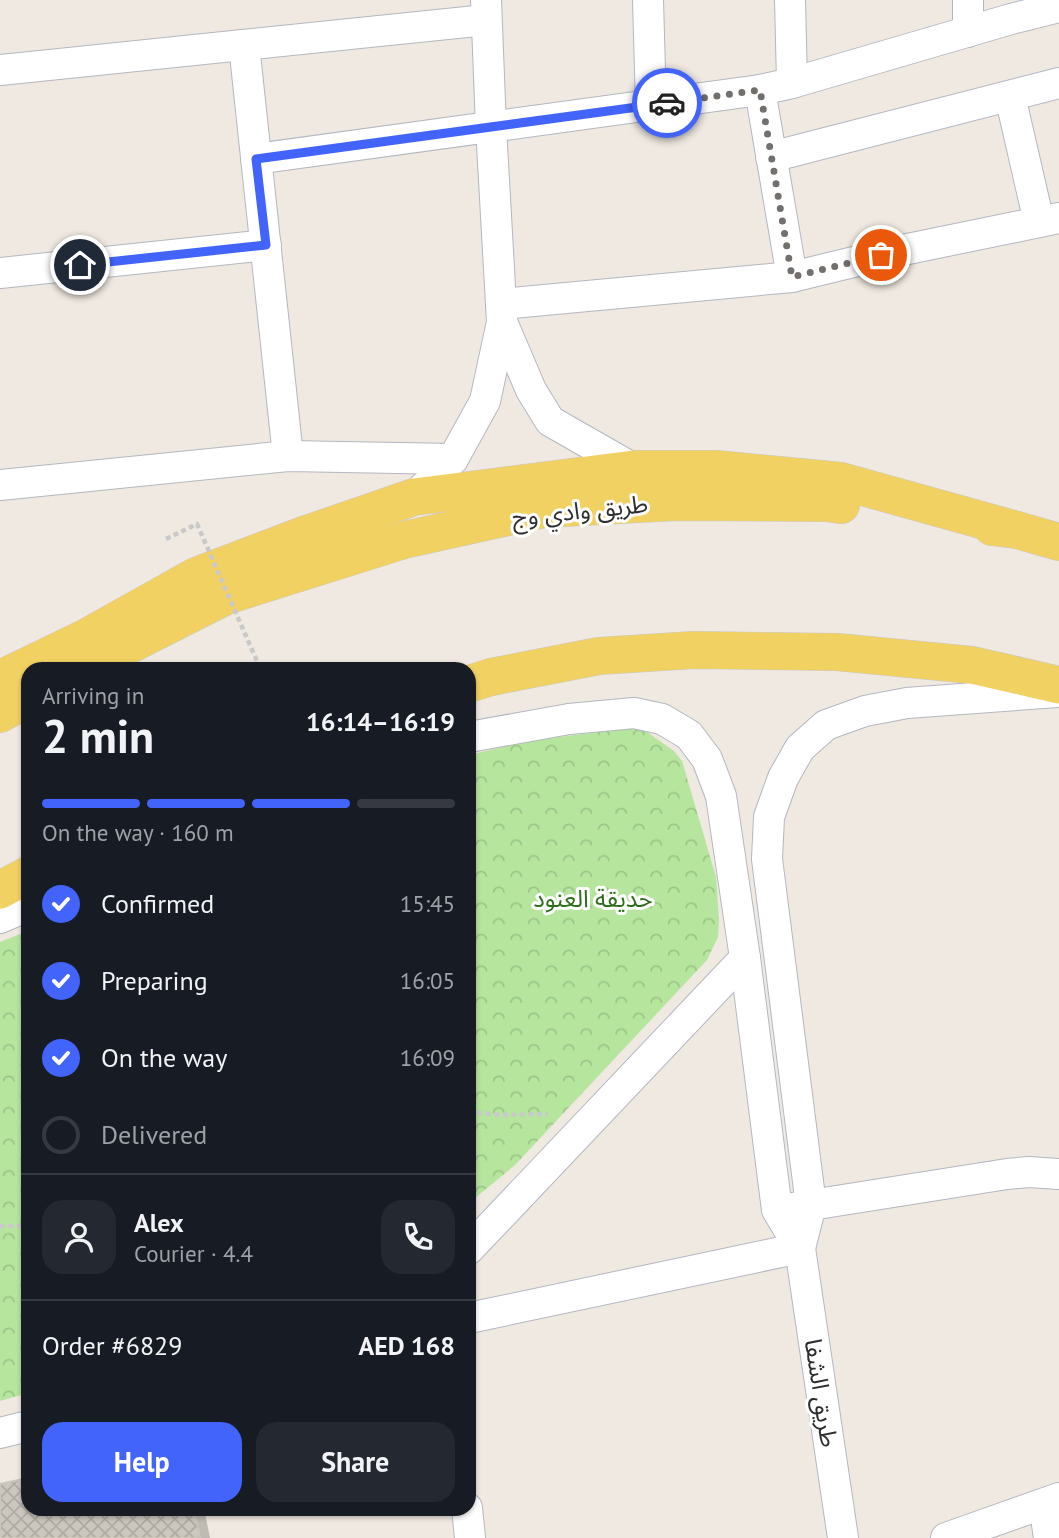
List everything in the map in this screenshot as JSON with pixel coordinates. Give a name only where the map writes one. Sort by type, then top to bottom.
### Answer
[{"type":"main road","points":[[35,662],[87,637],[196,576],[414,497],[634,469],[716,469],[841,481],[1017,530]]},
{"type":"main road","name":"طريق وادي وج","points":[[96,662],[226,596],[404,540],[544,509],[676,502],[827,503],[1017,530],[1059,542]]},
{"type":"main road","points":[[476,682],[599,656],[694,650],[864,654],[972,665],[1059,685]]},
{"type":"main road","points":[[0,679],[21,669]]},
{"type":"main road","points":[[0,714],[21,702]]},
{"type":"main road","points":[[0,890],[21,879]]},
{"type":"street","points":[[648,0],[651,105]]},
{"type":"street","points":[[790,0],[792,83]]},
{"type":"street","points":[[968,0],[968,32]]},
{"type":"street","points":[[256,159],[760,90],[1059,7]]},
{"type":"street","points":[[0,70],[244,45],[486,10],[502,313],[485,401],[453,459],[414,497]]},
{"type":"street","points":[[244,45],[288,456]]},
{"type":"street","points":[[771,157],[1059,83]]},
{"type":"street","points":[[760,90],[792,277]]},
{"type":"street","points":[[502,313],[792,277],[903,250],[1049,220],[1010,96]]},
{"type":"street","points":[[0,273],[266,245]]},
{"type":"street","points":[[502,313],[531,390],[550,421],[634,469]]},
{"type":"street","points":[[0,485],[288,456],[453,459]]},
{"type":"street","points":[[800,1248],[811,1205],[767,859],[769,817],[783,778],[800,748],[826,725],[865,711],[907,703],[1059,692]]},
{"type":"street","points":[[476,736],[569,719],[634,713],[662,719],[689,735],[707,759],[721,796],[778,1210],[800,1248]]},
{"type":"street","points":[[0,918],[21,909]]},
{"type":"street","points":[[476,1242],[745,958]]},
{"type":"street","points":[[778,1210],[1007,1174],[1059,1174]]},
{"type":"street","points":[[476,1317],[800,1248]]},
{"type":"street","name":"طريق الشفا","points":[[800,1248],[843,1538]]},
{"type":"street","points":[[0,1433],[21,1428]]},
{"type":"street","points":[[946,1538],[1051,1501],[1049,1538]]},
{"type":"street","points":[[468,1516],[470,1538]]},
{"type":"path","points":[[166,539],[197,524],[257,662]]},
{"type":"path","points":[[476,1113],[548,1115]]},
{"type":"path","points":[[0,1226],[21,1226]]},
{"type":"green space","name":"حديقة العنود","points":[[640,727],[674,751],[682,761],[716,877],[718,937],[707,960],[515,1165],[476,1197],[476,753],[534,740]]},
{"type":"green space","points":[[21,934],[21,1395],[0,1401],[0,942]]},
{"type":"building","points":[[21,1480],[21,1516],[196,1516],[200,1538],[0,1538],[0,1484]]},
{"type":"way so far","points":[[667,103],[760,90],[792,277],[881,255]]},
{"type":"route","points":[[80,265],[266,245],[256,159],[667,103]]}]
